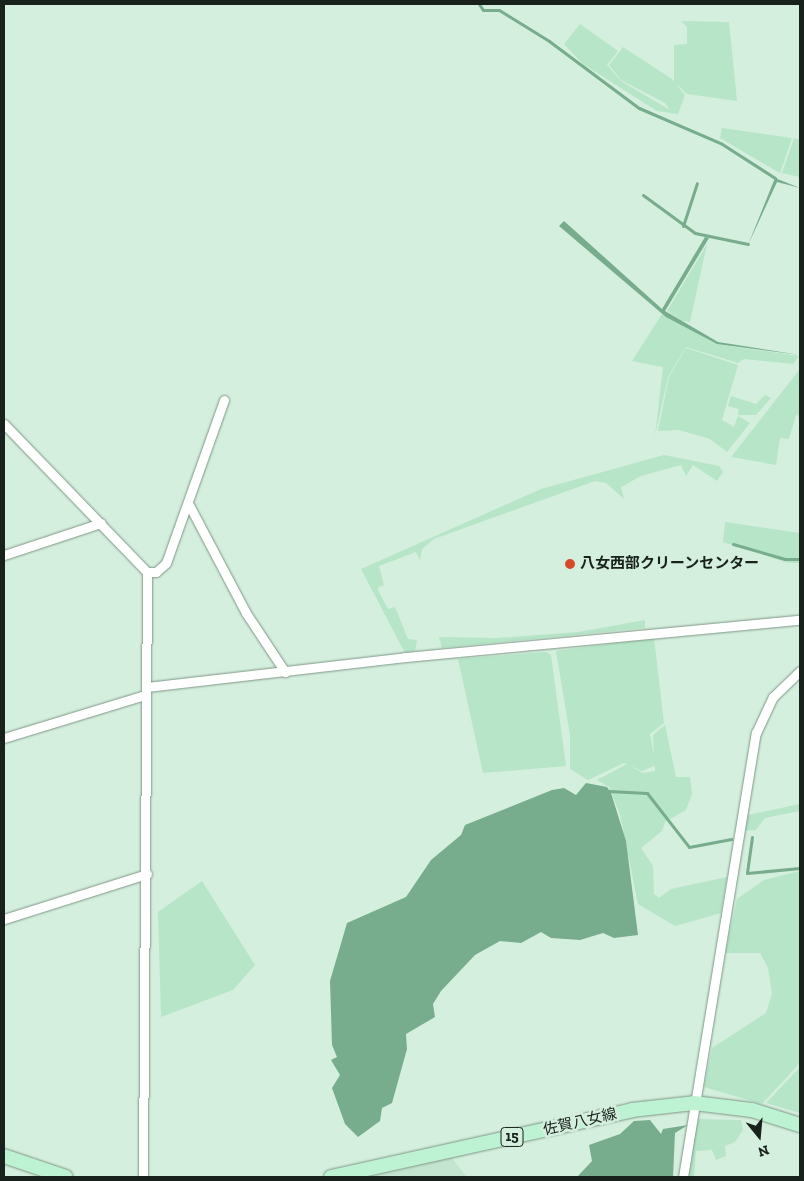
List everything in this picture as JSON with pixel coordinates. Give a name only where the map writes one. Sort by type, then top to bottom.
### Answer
[{"type":"main road","name":"佐賀八女線","points":[[331,1177],[632,1110],[694,1103],[752,1110],[800,1125]]},
{"type":"main road","points":[[4,1156],[66,1177]]},
{"type":"street","points":[[147,572],[156,572],[166,563],[224,400]]},
{"type":"street","points":[[4,424],[147,572],[147,874],[152,907],[144,1177]]},
{"type":"street","points":[[188,503],[246,613],[285,672]]},
{"type":"street","points":[[4,555],[101,523]]},
{"type":"street","points":[[4,738],[146,691],[285,672],[800,620]]},
{"type":"street","points":[[683,1177],[756,733],[774,697],[800,671]]},
{"type":"street","points":[[4,919],[147,874]]},
{"type":"shaded area","points":[[681,21],[729,22],[737,101],[687,94],[674,82],[674,45],[687,44],[687,27]]},
{"type":"shaded area","points":[[580,24],[618,51],[607,65],[621,81],[670,110],[665,103],[621,80],[609,65],[623,47],[672,79],[685,95],[678,114],[657,111],[583,64],[564,44]]},
{"type":"shaded area","points":[[722,128],[792,138],[780,173],[720,138]]},
{"type":"shaded area","points":[[794,138],[800,140],[800,177],[782,173]]},
{"type":"shaded area","points":[[775,178],[800,188],[777,182],[748,245]]},
{"type":"shaded area","points":[[564,221],[662,309],[705,237],[709,238],[665,311],[718,342],[800,355],[717,344],[666,317],[559,226]]},
{"type":"shaded area","points":[[707,244],[690,322],[683,321],[667,311]]},
{"type":"shaded area","points":[[662,314],[717,344],[799,356],[793,364],[744,359],[738,363],[686,347],[668,377],[655,436],[663,367],[632,361]]},
{"type":"shaded area","points":[[686,348],[738,365],[722,420],[734,427],[738,416],[750,423],[727,452],[710,439],[679,430],[658,431],[669,377]]},
{"type":"shaded area","points":[[800,369],[800,416],[796,415],[789,439],[780,438],[776,465],[731,457]]},
{"type":"shaded area","points":[[765,395],[771,398],[756,415],[738,415],[739,409],[728,406],[731,396],[756,404]]},
{"type":"shaded area","points":[[664,455],[719,466],[723,472],[717,481],[693,465],[686,476],[681,465],[641,476],[621,487],[624,499],[606,483],[595,481],[434,539],[422,549],[420,560],[416,552],[379,566],[384,585],[377,588],[388,609],[395,607],[408,639],[417,640],[415,651],[405,653],[361,569],[541,489]]},
{"type":"shaded area","points":[[725,522],[800,533],[800,563],[788,563],[723,542]]},
{"type":"shaded area","points":[[645,620],[645,628],[442,648],[439,637],[497,638],[578,632]]},
{"type":"shaded area","points":[[654,638],[664,723],[650,734],[656,765],[642,771],[624,763],[588,780],[570,769],[570,735],[556,651]]},
{"type":"shaded area","points":[[546,652],[551,655],[566,766],[483,773],[458,659]]},
{"type":"shaded area","points":[[665,725],[676,777],[690,777],[692,794],[686,810],[665,822],[662,831],[641,848],[653,866],[654,894],[659,898],[671,889],[727,877],[721,913],[675,926],[638,904],[620,815],[609,787],[597,780],[627,764],[643,773],[655,771],[653,735]]},
{"type":"shaded area","points":[[586,783],[607,787],[611,793],[626,841],[638,935],[614,938],[603,933],[580,940],[551,938],[541,932],[521,943],[500,941],[475,955],[441,991],[433,1004],[435,1017],[406,1034],[407,1049],[392,1103],[382,1108],[380,1121],[358,1137],[345,1124],[332,1088],[340,1075],[331,1060],[337,1057],[332,1045],[330,981],[347,923],[406,897],[431,860],[461,835],[465,825],[552,790],[564,788],[576,795]]},
{"type":"shaded area","points":[[800,804],[800,811],[765,818],[756,830],[744,831],[748,815]]},
{"type":"shaded area","points":[[800,871],[800,1063],[762,1104],[704,1087],[712,1048],[766,1013],[772,994],[768,968],[760,953],[725,953],[737,899],[764,880]]},
{"type":"shaded area","points":[[202,881],[255,965],[233,990],[161,1017],[158,912]]},
{"type":"shaded area","points":[[800,1067],[800,1113],[766,1103]]},
{"type":"shaded area","points":[[695,1119],[741,1120],[743,1130],[735,1142],[725,1146],[726,1156],[716,1160],[712,1150],[696,1151],[694,1177],[686,1177]]},
{"type":"shaded area","points":[[650,1120],[661,1134],[663,1129],[688,1125],[675,1133],[673,1177],[577,1177],[592,1161],[589,1145],[620,1134],[634,1121]]},
{"type":"shaded area","points":[[451,1157],[467,1177],[367,1177],[374,1176]]},
{"type":"waterway","points":[[479,4],[483,10],[499,10],[549,41],[639,108],[722,144],[775,178]]},
{"type":"waterway","points":[[683,226],[697,183]]},
{"type":"waterway","points":[[643,195],[695,233],[748,244]]},
{"type":"waterway","points":[[733,544],[785,559],[800,559]]},
{"type":"waterway","points":[[609,791],[647,793],[689,847],[731,839]]},
{"type":"waterway","points":[[752,837],[747,873],[800,868]]},
{"type":"place","name":"八女西部クリーンセンター","points":[[570,564]]}]
